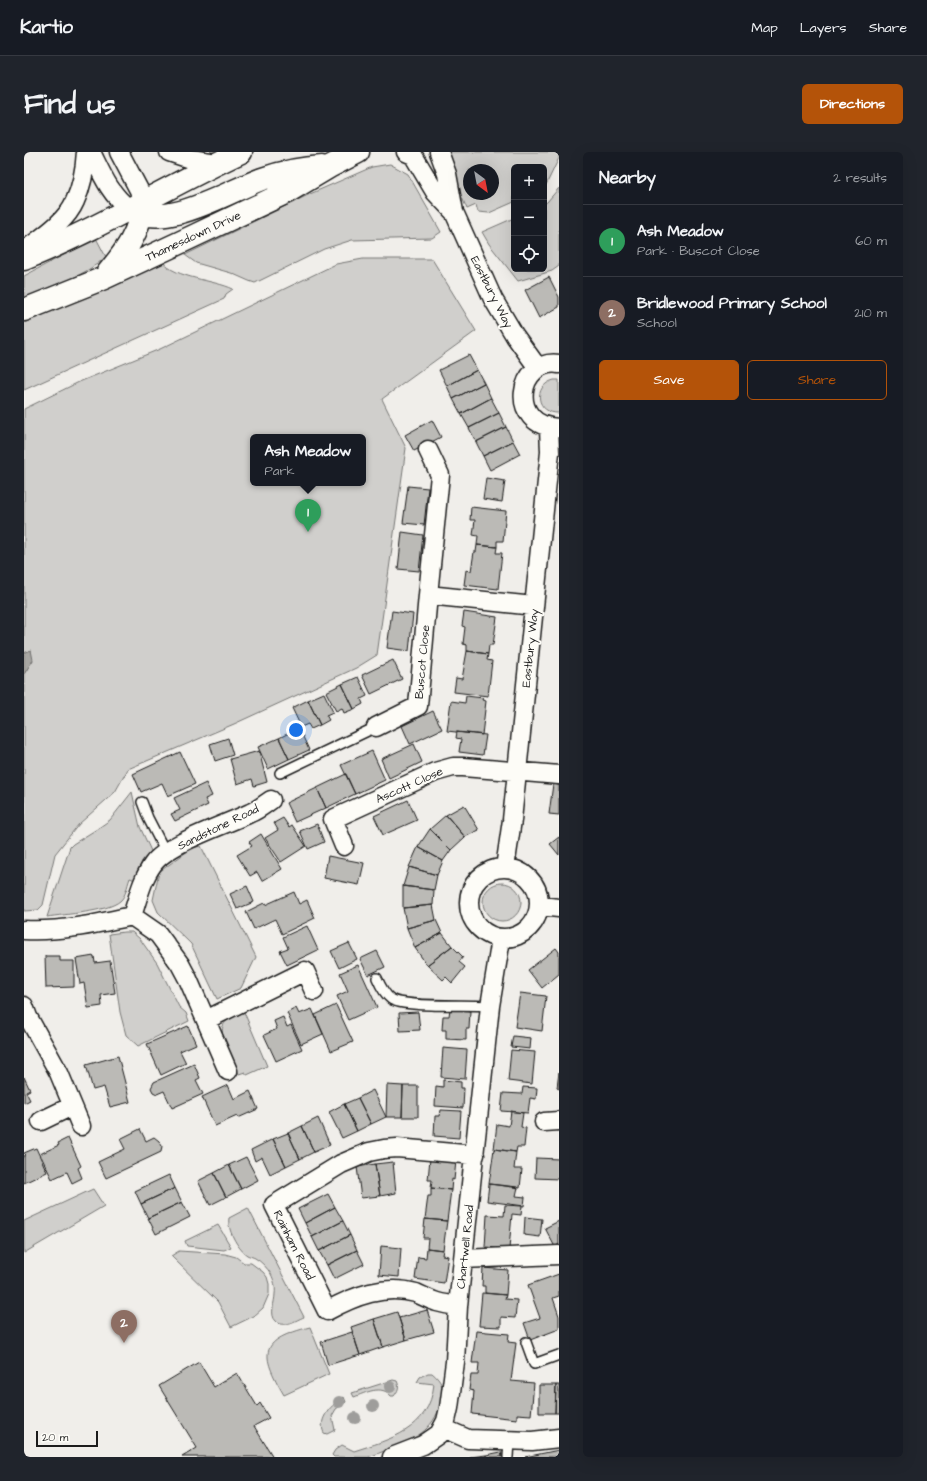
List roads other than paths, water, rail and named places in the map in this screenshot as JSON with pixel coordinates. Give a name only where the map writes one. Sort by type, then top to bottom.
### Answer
[{"type":"main road","points":[[24,259],[137,208],[217,163],[241,152]]},
{"type":"main road","name":"Thamesdown Drive","points":[[24,310],[104,278],[287,192],[358,152]]},
{"type":"main road","points":[[137,208],[158,216],[170,215],[192,208],[263,179],[303,168],[329,167]]},
{"type":"main road","points":[[104,278],[128,247],[135,234],[137,208]]},
{"type":"street","points":[[24,251],[52,229],[75,202],[82,180],[86,152]]},
{"type":"street","points":[[91,152],[115,196],[137,208],[139,190],[119,152]]},
{"type":"street","points":[[169,152],[190,159],[217,163]]},
{"type":"street","name":"Eastbury Way","points":[[439,152],[447,174],[454,212],[498,307],[515,336],[538,368],[524,385],[523,396],[525,407],[530,417],[538,424],[554,428],[550,452],[512,820],[505,868]]},
{"type":"street","name":"Eastbury Way","points":[[411,153],[435,192],[454,212]]},
{"type":"street","points":[[538,368],[547,364],[559,364]]},
{"type":"street","name":"Buscot Close","points":[[376,727],[418,706],[440,475],[428,450]]},
{"type":"street","points":[[428,595],[534,606]]},
{"type":"street","name":"Ascott Close","points":[[344,846],[333,819],[435,772],[453,767],[517,771]]},
{"type":"street","points":[[517,771],[559,775]]},
{"type":"street","name":"Sandstone Road","points":[[132,916],[142,884],[154,862],[182,842],[252,812],[271,800]]},
{"type":"street","points":[[498,868],[505,868],[520,872],[528,878],[538,895],[539,906],[537,916],[531,926],[523,933],[512,938],[501,939],[490,936],[480,930],[473,921],[469,910],[469,899],[472,888],[478,879],[488,872],[498,868]]},
{"type":"street","points":[[539,906],[559,908]]},
{"type":"street","points":[[24,930],[40,931],[73,928],[132,916],[158,934],[174,955],[188,979],[228,1071]]},
{"type":"street","name":"Chartwell Road","points":[[443,1428],[449,1408],[456,1362],[458,1306],[463,1259],[490,1006],[501,939]]},
{"type":"street","points":[[206,1020],[305,971],[314,991]]},
{"type":"street","points":[[24,1006],[28,1017],[54,1062],[81,1126]]},
{"type":"street","points":[[41,1120],[72,1106]]},
{"type":"street","name":"Rainham Road","points":[[458,1306],[436,1302],[416,1293],[386,1290],[354,1297],[327,1311],[274,1206],[341,1164],[369,1152],[397,1148],[475,1155]]},
{"type":"street","points":[[463,1259],[559,1255]]},
{"type":"street","points":[[392,1457],[423,1445],[439,1434],[443,1428],[468,1439],[508,1449],[532,1441],[559,1438]]},
{"type":"lane","points":[[280,773],[376,727]]},
{"type":"lane","points":[[142,802],[148,818],[166,853]]},
{"type":"lane","points":[[377,978],[388,996],[396,1001],[411,1004],[476,1004],[490,1006]]},
{"type":"lane","points":[[526,1342],[534,1364],[559,1355]]},
{"type":"place","name":"Ash Meadow","points":[[308,532]]},
{"type":"place","name":"Bridlewood Primary School","points":[[124,1343]]}]
